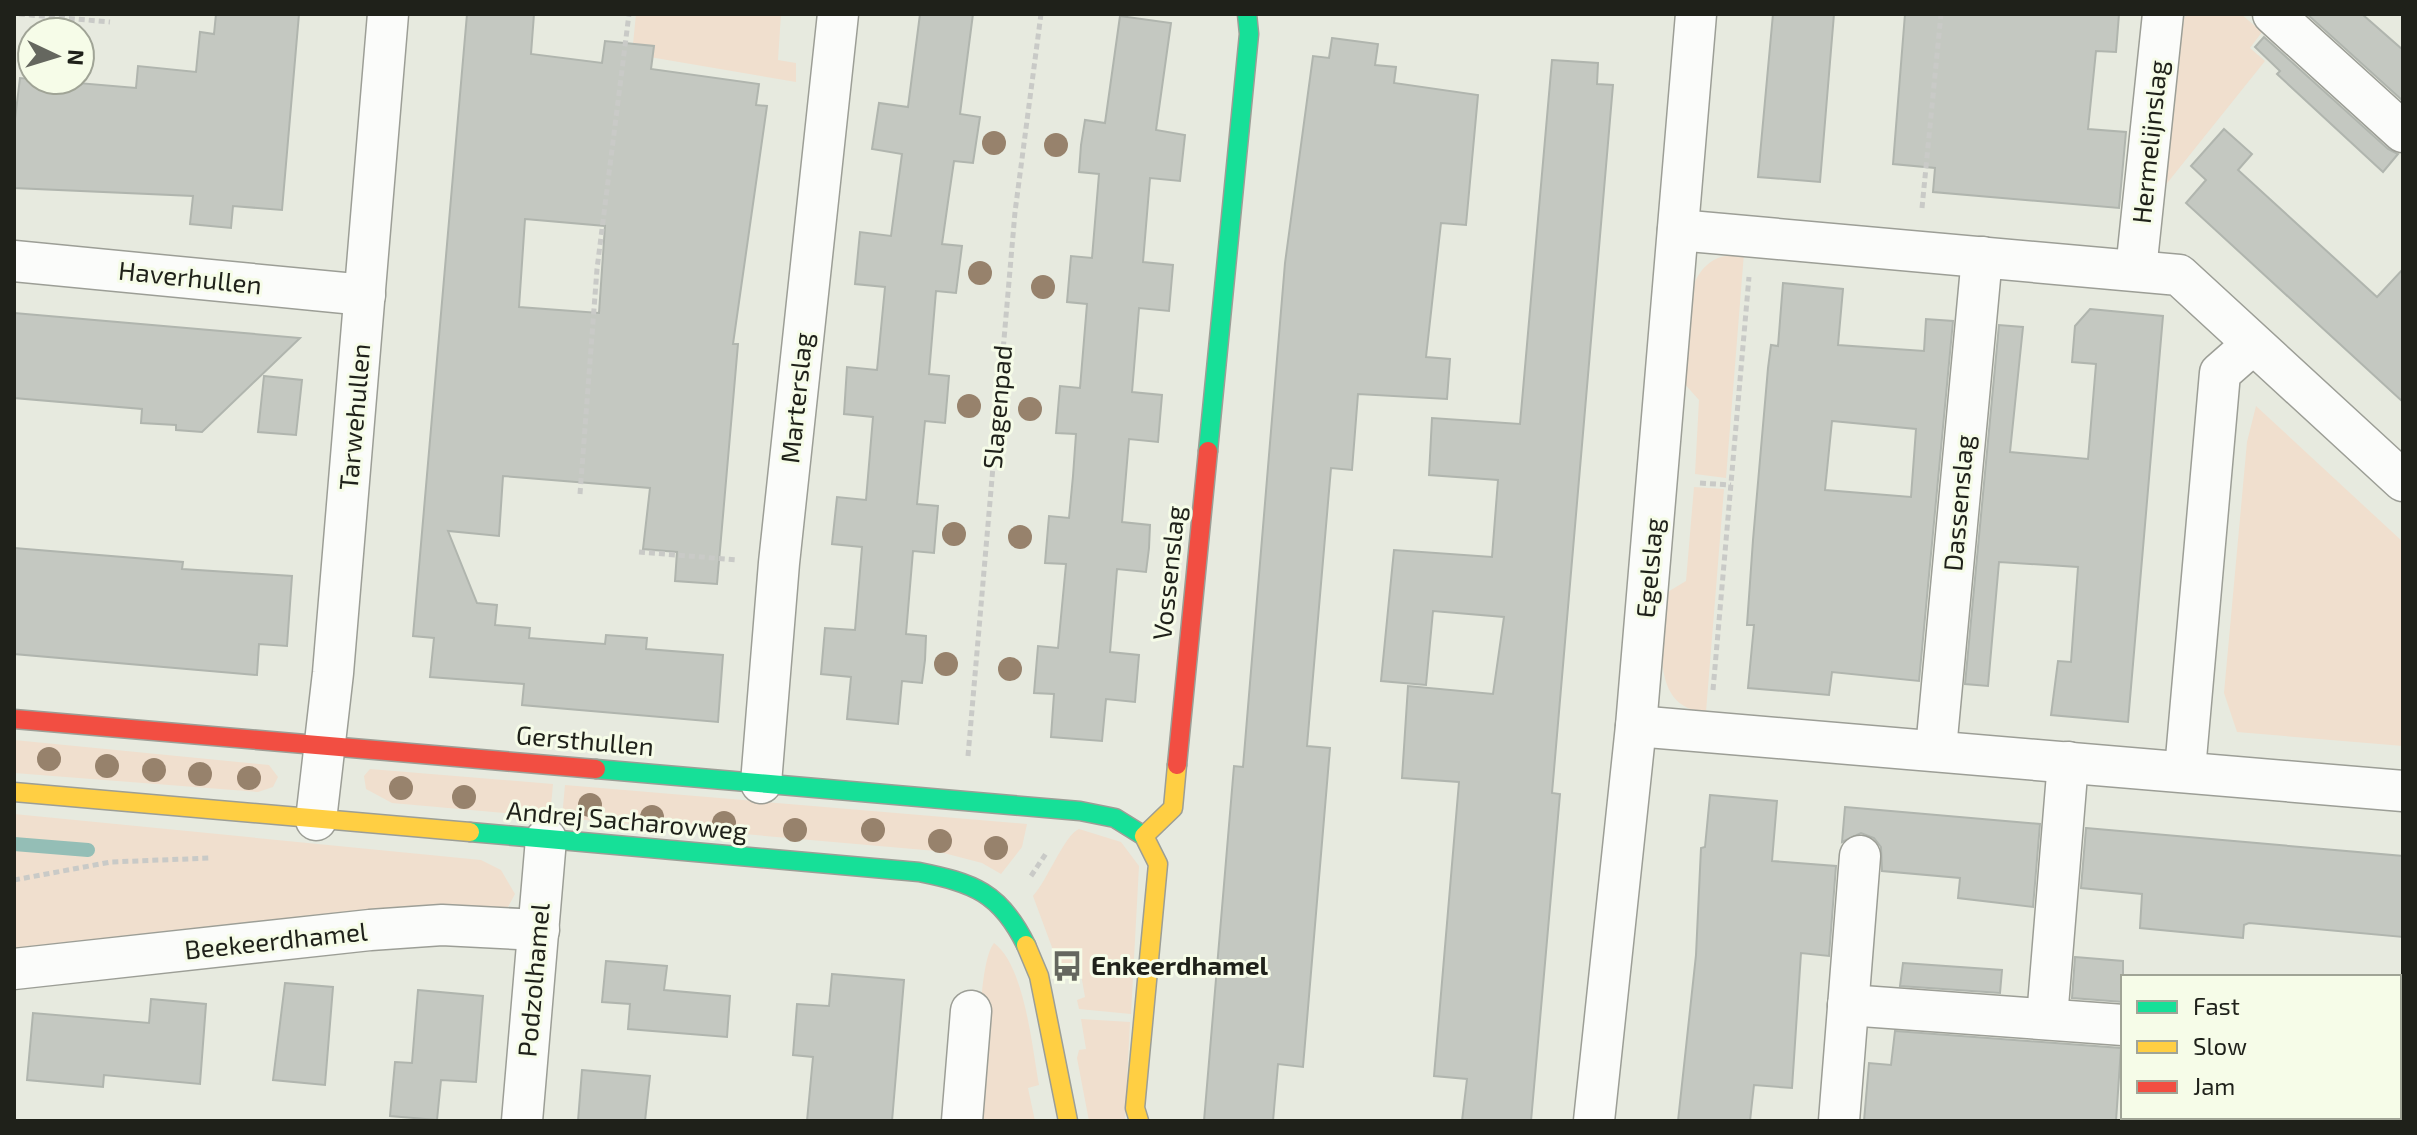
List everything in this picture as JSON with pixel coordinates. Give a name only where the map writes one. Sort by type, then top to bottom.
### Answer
[{"type":"street","name":"Tarwehullen","points":[[316,820],[326,746],[388,14]]},
{"type":"street","name":"Marterslag","points":[[761,783],[779,563],[838,14]]},
{"type":"street","name":"Vossenslag","points":[[1144,836],[1173,808],[1249,34],[1247,14]]},
{"type":"street","name":"Egelslag","points":[[1594,1121],[1636,726],[1696,14]]},
{"type":"street","name":"Hermelijnslag","points":[[2136,270],[2163,14]]},
{"type":"street","points":[[2273,14],[2403,132]]},
{"type":"street","points":[[1678,230],[2179,275],[2403,481]]},
{"type":"street","name":"Dassenslag","points":[[1936,749],[1982,257]]},
{"type":"street","name":"Haverhullen","points":[[14,261],[365,295]]},
{"type":"street","points":[[2185,770],[2220,373],[2253,344]]},
{"type":"street","name":"Gersthullen","points":[[14,719],[1057,808],[1119,818],[1133,825],[1144,836]]},
{"type":"street","points":[[1636,726],[2185,770],[2403,791]]},
{"type":"street","points":[[2047,1018],[2068,762]]},
{"type":"street","name":"Andrej Sacharovweg","points":[[14,792],[919,872],[973,885],[1019,929],[1039,976],[1068,1121]]},
{"type":"street","points":[[1139,1121],[1135,1108],[1158,864],[1144,836]]},
{"type":"street","name":"Podzolhamel","points":[[522,1121],[546,839]]},
{"type":"street","points":[[1839,1121],[1860,856]]},
{"type":"street","name":"Beekeerdhamel","points":[[14,969],[370,930],[442,925],[539,930]]},
{"type":"street","points":[[1848,1005],[2121,1025]]},
{"type":"street","points":[[962,1121],[971,1011]]},
{"type":"path","points":[[19,14],[110,22]]},
{"type":"path","points":[[580,494],[597,269],[624,75],[629,14]]},
{"type":"path","name":"Slagenpad","points":[[964,801],[1015,212],[1041,14]]},
{"type":"path","points":[[1918,251],[1941,14]]},
{"type":"path","points":[[1710,730],[1752,237]]},
{"type":"path","points":[[639,552],[779,563]]},
{"type":"path","points":[[1001,910],[1043,861],[1055,829],[1057,808]]},
{"type":"path","points":[[14,880],[111,862],[217,859]]},
{"type":"shaded area","points":[[636,14],[781,14],[778,60],[796,63],[796,82],[632,54]]},
{"type":"shaded area","points":[[2188,14],[2241,14],[2262,32],[2250,48],[2265,61],[2164,187],[2184,18]]},
{"type":"shaded area","points":[[1744,253],[1726,478],[1695,474],[1699,400],[1683,382],[1690,295],[1705,267],[1718,258]]},
{"type":"shaded area","points":[[2256,406],[2403,542],[2403,746],[2237,732],[2224,693],[2247,442]]},
{"type":"shaded area","points":[[1694,487],[1724,489],[1706,712],[1687,707],[1674,697],[1666,683],[1663,666],[1666,593],[1686,581]]},
{"type":"shaded area","points":[[14,740],[269,765],[278,777],[273,787],[258,792],[14,773]]},
{"type":"shaded area","points":[[370,769],[553,784],[550,817],[392,803],[366,789],[364,776]]},
{"type":"shaded area","points":[[565,785],[1027,824],[1022,847],[1001,874],[982,863],[936,851],[562,818]]},
{"type":"shaded area","points":[[14,814],[481,860],[501,870],[515,894],[508,907],[487,913],[14,955]]},
{"type":"shaded area","points":[[1079,829],[1121,842],[1139,866],[1131,1014],[1079,1009],[1077,1000],[1085,997],[1080,969],[1060,969],[1033,896],[1068,839]]},
{"type":"shaded area","points":[[994,943],[1005,954],[1013,970],[1026,1009],[1039,1085],[1028,1088],[1035,1121],[978,1121],[981,1000],[988,956]]},
{"type":"shaded area","points":[[1081,1019],[1130,1022],[1125,1121],[1089,1121],[1077,1058],[1079,1050],[1086,1049]]},
{"type":"building","points":[[216,14],[299,14],[282,210],[233,206],[231,228],[190,224],[193,196],[14,188],[14,127],[18,96],[96,96],[96,85],[136,88],[138,66],[196,72],[200,32],[214,34]]},
{"type":"building","points":[[467,14],[534,14],[531,54],[602,63],[605,41],[654,46],[651,69],[759,84],[756,105],[767,106],[733,344],[738,344],[717,584],[675,581],[677,552],[643,549],[650,488],[503,476],[499,536],[448,531],[477,603],[497,605],[495,625],[530,628],[529,638],[605,644],[606,635],[647,638],[646,649],[723,655],[718,722],[522,705],[524,684],[430,677],[434,638],[413,636]],"holes":[[[525,219],[605,226],[599,313],[519,307]]]},
{"type":"building","points":[[920,14],[973,14],[960,114],[980,117],[973,163],[954,161],[942,244],[962,246],[956,293],[936,291],[929,374],[949,376],[945,423],[925,421],[917,504],[938,506],[934,553],[913,551],[906,634],[926,636],[925,660],[922,683],[902,681],[898,724],[847,719],[851,677],[821,674],[825,628],[855,630],[862,547],[832,544],[837,497],[866,500],[873,417],[844,414],[847,367],[877,370],[885,287],[855,284],[860,232],[891,236],[902,154],[872,149],[879,103],[908,107]]},
{"type":"building","points":[[1773,14],[1834,14],[1820,182],[1758,177]]},
{"type":"building","points":[[1905,14],[2119,14],[2116,52],[2096,51],[2088,129],[2126,132],[2119,208],[1933,192],[1935,168],[1893,164]]},
{"type":"building","points":[[2307,14],[2362,14],[2403,50],[2403,101]]},
{"type":"building","points":[[1120,16],[1171,23],[1156,130],[1185,135],[1180,181],[1150,178],[1143,262],[1173,265],[1169,311],[1139,308],[1132,392],[1162,395],[1158,442],[1129,439],[1122,522],[1150,525],[1149,548],[1146,572],[1117,569],[1110,652],[1139,655],[1135,702],[1106,699],[1102,741],[1051,737],[1054,694],[1034,693],[1038,646],[1058,648],[1066,564],[1045,563],[1049,516],[1069,518],[1073,476],[1076,434],[1056,433],[1060,386],[1080,388],[1087,304],[1067,302],[1071,256],[1092,258],[1099,174],[1079,172],[1081,145],[1085,120],[1105,123]]},
{"type":"building","points":[[2264,37],[2388,149],[2398,154],[2383,172],[2277,74],[2280,71],[2255,47]]},
{"type":"building","points":[[1332,38],[1378,44],[1375,65],[1396,67],[1394,83],[1478,95],[1466,225],[1441,223],[1426,357],[1450,359],[1447,399],[1358,394],[1352,470],[1331,468],[1307,746],[1330,748],[1303,1067],[1278,1064],[1273,1121],[1204,1121],[1234,766],[1243,767],[1285,263],[1313,56],[1329,58]]},
{"type":"building","points":[[1552,60],[1598,63],[1597,84],[1613,85],[1552,793],[1560,794],[1531,1121],[1462,1121],[1467,1079],[1434,1076],[1459,782],[1402,778],[1408,686],[1493,694],[1504,617],[1433,611],[1426,685],[1381,681],[1394,550],[1492,557],[1498,480],[1429,475],[1432,418],[1520,424]]},
{"type":"building","points":[[2224,129],[2252,154],[2238,170],[2377,297],[2403,269],[2403,402],[2186,203],[2206,180],[2191,166]]},
{"type":"building","points":[[1783,283],[1843,289],[1838,345],[1924,351],[1926,319],[1953,321],[1919,681],[1832,672],[1829,695],[1748,688],[1754,625],[1747,625],[1768,368],[1771,345],[1778,346]],"holes":[[[1832,421],[1916,429],[1911,497],[1825,490]]]},
{"type":"building","points":[[2090,309],[2163,316],[2128,722],[2051,715],[2058,661],[2071,662],[2078,567],[1999,562],[1988,686],[1965,684],[1999,325],[2023,327],[2010,452],[2088,459],[2096,364],[2072,362],[2075,326]]},
{"type":"building","points":[[14,313],[300,338],[202,432],[176,430],[176,425],[141,423],[142,409],[14,398]]},
{"type":"building","points":[[264,376],[302,380],[296,435],[258,432]]},
{"type":"building","points":[[14,548],[183,562],[182,569],[292,576],[287,646],[259,644],[257,675],[14,654]]},
{"type":"building","points":[[1710,795],[1777,801],[1772,861],[1836,866],[1829,956],[1801,953],[1792,1088],[1754,1085],[1750,1121],[1678,1121],[1696,955],[1701,848],[1705,847]]},
{"type":"building","points":[[1845,807],[2040,824],[2033,907],[1958,898],[1960,878],[1882,871],[1881,847],[1874,838],[1861,833],[1842,842]]},
{"type":"building","points":[[2086,828],[2403,856],[2403,937],[2249,923],[2244,925],[2243,938],[2140,928],[2142,894],[2081,888]]},
{"type":"building","points":[[2075,957],[2123,961],[2121,1002],[2072,998]]},
{"type":"building","points":[[606,961],[667,966],[664,990],[730,996],[727,1037],[628,1029],[630,1004],[602,1002]]},
{"type":"building","points":[[1903,963],[2002,970],[2000,993],[1900,986]]},
{"type":"building","points":[[832,974],[904,980],[892,1121],[807,1121],[813,1057],[793,1055],[797,1004],[829,1006]]},
{"type":"building","points":[[285,983],[333,987],[325,1085],[273,1080]]},
{"type":"building","points":[[418,990],[483,996],[476,1082],[441,1080],[437,1120],[390,1116],[395,1062],[412,1063]]},
{"type":"building","points":[[151,999],[206,1004],[200,1084],[104,1075],[103,1087],[27,1080],[33,1013],[149,1023]]},
{"type":"building","points":[[1895,1031],[2121,1048],[2116,1121],[1864,1121],[1869,1063],[1891,1065]]},
{"type":"building","points":[[582,1070],[650,1076],[645,1121],[578,1121]]},
{"type":"waterway","points":[[14,844],[88,850]]},
{"type":"traffic: fast","points":[[1208,451],[1249,34],[1247,14]]},
{"type":"traffic: fast","points":[[596,769],[1080,811],[1115,818],[1144,836]]},
{"type":"traffic: fast","points":[[470,832],[919,872],[955,881],[983,893],[1006,913],[1026,945]]},
{"type":"traffic: slow","points":[[1139,1121],[1135,1108],[1158,864],[1144,836],[1173,808],[1177,765]]},
{"type":"traffic: slow","points":[[14,792],[470,832]]},
{"type":"traffic: slow","points":[[1026,945],[1039,976],[1068,1121]]},
{"type":"traffic: jam","points":[[1177,765],[1208,451]]},
{"type":"traffic: jam","points":[[14,719],[596,769]]},
{"type":"place","name":"Enkeerdhamel","points":[[1067,966]]}]
